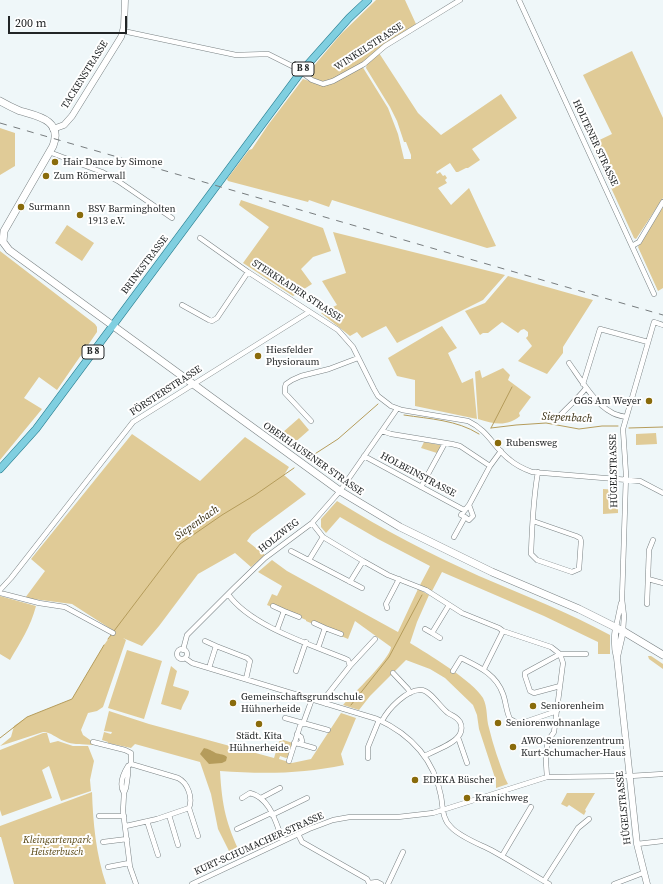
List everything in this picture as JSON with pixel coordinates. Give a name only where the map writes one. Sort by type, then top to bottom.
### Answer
[{"type":"main road","name":"BRINKSTRASSE","points":[[0,469],[36,429],[301,72],[348,18],[368,0]]},
{"type":"main road","points":[[0,101],[9,107],[45,119],[49,122],[55,136],[54,143],[4,231],[1,243]]},
{"type":"main road","name":"OBERHAUSENER STRASSE","points":[[1,243],[192,385],[340,491],[400,528],[492,572],[580,609],[616,627],[663,655]]},
{"type":"street","name":"TACKENSTRASSE","points":[[53,129],[64,125],[72,116],[117,44],[123,31],[125,0]]},
{"type":"street","name":"WINKELSTRASSE","points":[[123,31],[236,56],[268,54],[296,68],[317,83],[323,84],[333,81],[364,64],[386,46],[460,0]]},
{"type":"street","name":"HOLTENER STRASSE","points":[[519,0],[654,294]]},
{"type":"street","points":[[49,152],[102,172],[118,181],[172,218]]},
{"type":"street","points":[[632,246],[639,242],[663,202]]},
{"type":"street","name":"STERKRADER STRASSE","points":[[200,238],[248,272],[338,330],[353,347],[378,396],[391,406],[468,421],[482,429],[509,459],[522,468],[538,472],[640,481],[663,493]]},
{"type":"street","points":[[182,305],[209,320],[214,320],[248,272]]},
{"type":"street","name":"FÖRSTERSTRASSE","points":[[0,592],[133,422],[309,312]]},
{"type":"street","name":"HÜGELSTRASSE","points":[[617,658],[623,631],[624,616],[622,599],[626,480],[623,429],[654,322],[663,325]]},
{"type":"street","points":[[556,420],[562,412],[576,400],[585,386],[600,329],[648,342]]},
{"type":"street","points":[[311,422],[285,393],[286,384],[301,376],[329,369],[358,358]]},
{"type":"street","points":[[569,363],[585,386],[605,409],[612,413],[626,417]]},
{"type":"street","name":"HOLZWEG","points":[[182,650],[183,642],[187,635],[228,594],[265,558],[312,523],[340,491],[397,408]]},
{"type":"street","points":[[382,431],[391,434],[460,446],[490,466]]},
{"type":"street","points":[[421,487],[445,443]]},
{"type":"street","points":[[469,505],[472,516],[469,520],[461,515],[469,505],[490,466],[501,451]]},
{"type":"street","name":"HOLBEINSTRASSE","points":[[364,456],[464,510]]},
{"type":"street","points":[[533,521],[580,538],[578,569],[572,572],[534,558],[531,554],[533,521],[536,485],[538,472]]},
{"type":"street","points":[[454,537],[465,517]]},
{"type":"street","points":[[312,523],[323,537],[388,575],[420,588],[462,612],[503,631],[551,646],[560,654],[563,663],[554,732],[548,740],[546,758],[547,777]]},
{"type":"street","points":[[310,560],[323,537]]},
{"type":"street","points":[[647,604],[649,550],[653,540]]},
{"type":"street","points":[[291,551],[362,588]]},
{"type":"street","points":[[350,582],[363,561]]},
{"type":"street","points":[[387,608],[386,604],[399,579]]},
{"type":"street","points":[[648,579],[663,583]]},
{"type":"street","points":[[0,592],[24,600],[65,607],[113,633]]},
{"type":"street","points":[[228,594],[234,603],[260,622],[348,660],[350,666]]},
{"type":"street","name":"HÜGELSTRASSE","points":[[622,599],[614,641],[637,844],[647,884]]},
{"type":"street","points":[[432,633],[449,605]]},
{"type":"street","points":[[273,606],[299,617]]},
{"type":"street","points":[[277,630],[284,611]]},
{"type":"street","points":[[314,624],[341,634]]},
{"type":"street","points":[[318,648],[325,628]]},
{"type":"street","points":[[425,628],[440,638]]},
{"type":"street","points":[[484,669],[503,631]]},
{"type":"street","points":[[326,704],[328,694],[350,666],[375,639]]},
{"type":"street","points":[[205,641],[247,658],[250,661],[246,679]]},
{"type":"street","points":[[296,672],[306,642]]},
{"type":"street","points":[[177,646],[187,653],[185,658]]},
{"type":"street","points":[[209,668],[216,646]]},
{"type":"street","points":[[182,650],[178,652],[178,656],[181,659],[185,658],[192,663],[381,721],[398,730],[409,738],[424,756],[435,777],[443,810],[450,827],[549,884]]},
{"type":"street","points":[[560,686],[534,693],[530,691],[525,676],[527,671],[560,654],[586,654]]},
{"type":"street","points":[[453,671],[461,658],[484,669],[499,685],[504,695],[510,719],[519,724],[557,711]]},
{"type":"street","points":[[393,673],[410,693]]},
{"type":"street","points":[[368,758],[368,748],[381,721],[393,705],[410,693],[422,690],[431,694],[437,703],[449,714],[455,716],[460,722],[462,728],[458,738],[444,747],[424,756]]},
{"type":"street","points":[[289,761],[297,734],[312,699]]},
{"type":"street","points":[[286,718],[328,730]]},
{"type":"street","points":[[297,734],[302,740],[300,744]]},
{"type":"street","points":[[458,738],[467,762]]},
{"type":"street","points":[[93,742],[131,753],[132,757],[124,793],[124,816],[129,863],[136,884]]},
{"type":"street","points":[[294,743],[314,748]]},
{"type":"street","points":[[129,765],[182,780],[187,787],[190,802],[189,808],[198,836]]},
{"type":"street","name":"KURT-SCHUMACHER-STRASSE","points":[[192,884],[298,834],[333,820],[350,817],[398,817],[433,813],[547,777],[663,774]]},
{"type":"street","points":[[261,798],[280,788]]},
{"type":"street","points":[[242,798],[250,793],[256,795],[265,802],[272,814],[283,841]]},
{"type":"street","points":[[237,829],[307,798]]},
{"type":"street","points":[[502,856],[531,807]]},
{"type":"street","points":[[126,826],[169,815],[189,808]]},
{"type":"street","points":[[169,815],[178,845]]},
{"type":"street","points":[[100,816],[124,816]]},
{"type":"street","points":[[544,881],[578,828],[589,819]]},
{"type":"street","points":[[147,821],[158,855]]},
{"type":"street","points":[[298,834],[302,842],[367,879],[368,883],[377,882],[381,884]]},
{"type":"street","points":[[103,842],[127,839]]},
{"type":"street","points":[[637,844],[663,841]]},
{"type":"street","points":[[388,884],[403,852]]},
{"type":"street","points":[[108,867],[129,863]]},
{"type":"street","points":[[614,884],[643,872]]},
{"type":"green space","points":[[376,0],[405,0],[416,24],[360,65],[335,79],[320,82],[306,75],[341,34]]},
{"type":"green space","points":[[632,51],[663,118],[663,198],[636,239],[634,238],[591,144],[612,134],[583,75]]},
{"type":"green space","points":[[379,53],[418,113],[441,135],[501,94],[517,118],[472,149],[480,160],[468,168],[456,172],[450,163],[436,172],[437,174],[440,172],[447,178],[445,180],[447,183],[438,188],[451,205],[469,188],[496,246],[487,248],[332,200],[329,207],[309,200],[308,202],[228,181],[227,179],[249,150],[252,149],[268,125],[303,79],[322,85],[362,66],[388,108],[398,134],[404,159],[411,159],[411,155],[406,142],[404,142],[397,121],[366,68],[367,64]]},
{"type":"green space","points":[[0,128],[15,133],[15,166],[0,175]]},
{"type":"green space","points":[[241,200],[323,228],[331,251],[313,257],[301,269],[312,284],[293,296],[243,263],[269,227],[239,205]]},
{"type":"green space","points":[[663,207],[663,288],[658,291],[638,247]]},
{"type":"green space","points":[[67,225],[94,243],[82,261],[55,243]]},
{"type":"green space","points":[[333,232],[505,275],[483,300],[397,343],[386,326],[362,338],[357,332],[350,336],[321,313],[337,305],[322,281],[346,273]]},
{"type":"green space","points":[[0,251],[95,324],[97,327],[97,332],[57,390],[39,377],[24,398],[42,409],[0,460]]},
{"type":"green space","points":[[508,276],[593,300],[563,347],[563,353],[547,374],[518,361],[532,346],[526,338],[528,336],[528,332],[524,329],[518,333],[502,322],[488,333],[483,333],[480,335],[465,311],[485,303]]},
{"type":"green space","points":[[442,326],[457,348],[448,353],[462,383],[473,378],[477,419],[415,406],[415,380],[397,376],[388,358]]},
{"type":"green space","points":[[503,368],[510,375],[508,380],[531,397],[519,413],[520,416],[510,422],[500,424],[478,419],[475,372],[480,370],[482,378]]},
{"type":"green space","points":[[299,418],[309,430],[292,445],[282,433]]},
{"type":"green space","points":[[656,433],[657,444],[636,445],[636,434]]},
{"type":"green space","points":[[132,434],[200,481],[245,437],[289,467],[284,475],[306,494],[252,534],[247,541],[265,555],[251,567],[235,553],[198,574],[142,646],[123,638],[126,640],[103,707],[97,711],[88,713],[81,730],[83,735],[93,742],[93,745],[70,743],[49,733],[43,732],[0,746],[11,737],[14,726],[27,717],[72,699],[114,631],[72,604],[25,598],[45,571],[31,559]]},
{"type":"green space","points":[[424,442],[440,445],[440,448],[437,453],[421,448]]},
{"type":"green space","points":[[603,489],[618,490],[618,513],[603,514]]},
{"type":"green space","points":[[337,501],[406,541],[442,559],[562,611],[610,635],[610,654],[598,654],[598,642],[544,616],[442,572],[432,591],[420,585],[430,566],[340,517],[326,533],[321,527],[321,519]]},
{"type":"green space","points":[[272,560],[287,571],[398,632],[418,589],[429,595],[417,622],[410,643],[460,676],[478,691],[483,698],[486,706],[492,741],[508,784],[496,788],[496,781],[479,729],[477,715],[473,705],[445,678],[430,669],[406,660],[370,696],[359,710],[343,705],[378,668],[385,659],[391,647],[355,621],[348,639],[273,605],[272,607],[267,605],[272,594],[277,596],[282,586],[258,572]]},
{"type":"green space","points":[[0,596],[36,606],[28,627],[10,660],[0,654]]},
{"type":"green space","points":[[127,650],[162,661],[144,719],[108,708]]},
{"type":"green space","points":[[648,656],[651,656],[663,664],[663,669],[649,659]]},
{"type":"green space","points":[[171,666],[177,671],[173,686],[189,691],[181,710],[161,704]]},
{"type":"green space","points":[[109,711],[149,724],[274,758],[280,739],[293,743],[288,757],[286,758],[280,756],[279,759],[292,763],[311,759],[341,713],[356,718],[341,754],[344,765],[297,772],[251,773],[220,771],[222,795],[228,824],[241,855],[233,859],[218,829],[211,794],[200,762],[135,744],[131,748],[108,743],[102,740],[104,732],[111,734],[112,732],[104,731]]},
{"type":"green space","points":[[43,733],[47,733],[50,743],[58,741],[73,746],[88,746],[94,761],[90,780],[91,791],[61,801],[49,766],[42,770],[52,798],[2,816],[0,810],[0,750]]},
{"type":"green space","name":"Kleingartenpark Heisterbusch","points":[[92,792],[96,838],[106,884],[14,884],[0,837],[0,826]]},
{"type":"green space","points":[[567,793],[595,793],[585,810],[584,815],[569,805],[567,807],[561,804]]},
{"type":"shaded area","points":[[204,748],[222,754],[227,757],[226,761],[222,763],[209,764],[200,754]]},
{"type":"waterway","points":[[491,428],[512,387]]},
{"type":"waterway","name":"Siepenbach","points":[[307,459],[338,439],[378,404]]},
{"type":"waterway","name":"Siepenbach","points":[[404,415],[452,423],[471,429],[479,434]]},
{"type":"waterway","name":"Siepenbach","points":[[491,428],[546,423],[579,429],[602,426],[618,426]]},
{"type":"waterway","name":"Siepenbach","points":[[629,428],[663,427]]},
{"type":"waterway","name":"Siepenbach","points":[[114,631],[180,544],[294,468]]},
{"type":"waterway","points":[[351,705],[389,657],[422,595]]},
{"type":"waterway","points":[[108,639],[111,635]]},
{"type":"waterway","name":"Siepenbach","points":[[0,738],[27,717],[72,699],[104,645]]},
{"type":"railway","points":[[0,123],[663,315]]},
{"type":"place","name":"Hair Dance by Simone","points":[[55,162]]},
{"type":"place","name":"Zum Römerwall","points":[[46,176]]},
{"type":"place","name":"Surmann","points":[[21,207]]},
{"type":"place","name":"BSV Barmingholten 1913 e.V.","points":[[80,215]]},
{"type":"place","name":"Hiesfelder Physioraum","points":[[258,356]]},
{"type":"place","name":"GGS Am Weyer","points":[[649,401]]},
{"type":"place","name":"Rubensweg","points":[[498,443]]},
{"type":"place","name":"Gemeinschaftsgrundschule Hühnerheide","points":[[233,703]]},
{"type":"place","name":"Seniorenheim","points":[[533,706]]},
{"type":"place","name":"Seniorenwohnanlage","points":[[498,723]]},
{"type":"place","name":"Städt. Kita Hühnerheide","points":[[259,724]]},
{"type":"place","name":"AWO-Seniorenzentrum Kurt-Schumacher-Haus","points":[[513,747]]},
{"type":"place","name":"EDEKA Büscher","points":[[415,780]]},
{"type":"place","name":"Kranichweg","points":[[467,798]]}]
